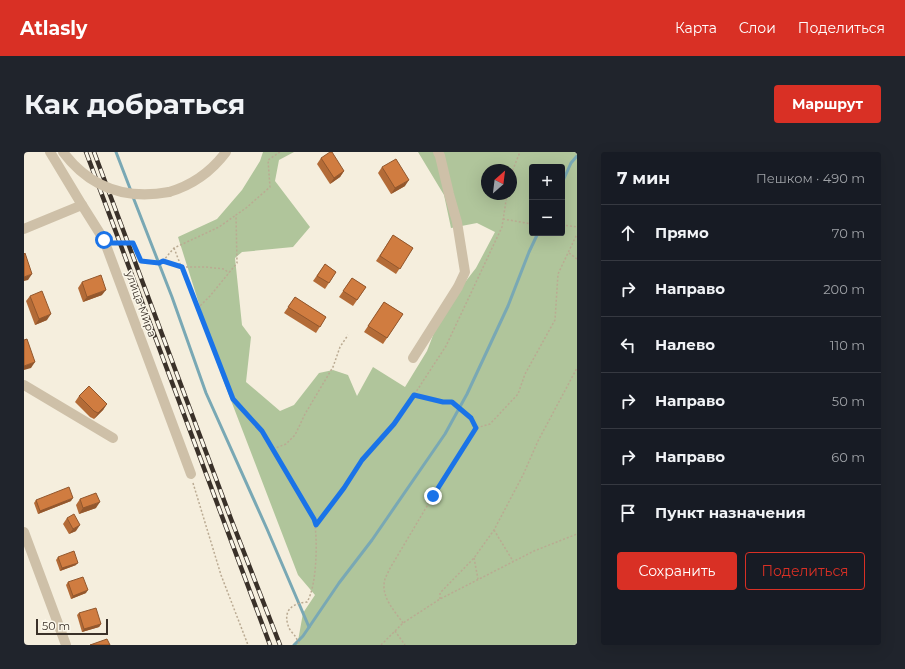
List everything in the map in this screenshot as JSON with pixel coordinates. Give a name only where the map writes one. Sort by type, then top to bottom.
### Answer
[{"type":"street","name":"улица Мира","points":[[50,152],[106,243],[190,474]]},
{"type":"street","points":[[64,152],[80,171],[100,184],[122,193],[134,195],[151,195],[180,189],[201,178],[226,152]]},
{"type":"street","points":[[413,358],[458,287],[464,272],[457,222],[438,152]]},
{"type":"street","points":[[24,229],[82,205]]},
{"type":"street","points":[[24,385],[113,438]]},
{"type":"street","points":[[24,532],[66,645]]},
{"type":"path","points":[[106,243],[133,243],[141,261],[159,263],[163,261],[174,248],[218,227],[246,208],[270,187],[268,160],[280,152]]},
{"type":"path","points":[[515,164],[520,152]]},
{"type":"path","points":[[316,525],[344,488],[362,460],[394,424],[446,346],[502,228],[506,200]]},
{"type":"path","points":[[198,308],[230,273],[237,263],[236,215]]},
{"type":"path","points":[[503,219],[529,223]]},
{"type":"path","points":[[565,225],[577,227]]},
{"type":"path","points":[[403,623],[388,602],[384,590],[385,579],[389,570],[476,428],[490,424],[518,394],[525,374],[555,320],[558,274],[577,234]]},
{"type":"path","points":[[174,248],[233,399],[262,431],[314,519],[316,525],[314,575],[311,593],[306,602],[298,603],[288,610],[287,617],[288,627],[300,645]]},
{"type":"path","points":[[568,252],[577,259]]},
{"type":"path","points":[[163,261],[182,267],[224,269],[230,273]]},
{"type":"path","points":[[273,449],[286,444],[296,435],[305,414],[333,367],[340,347],[348,335]]},
{"type":"path","points":[[440,599],[440,593],[474,558],[494,530],[523,475],[538,441],[577,368]]},
{"type":"path","points":[[414,395],[443,402],[452,402],[471,418],[476,428]]},
{"type":"path","points":[[190,474],[222,575],[248,645]]},
{"type":"path","points":[[494,530],[514,562]]},
{"type":"path","points":[[381,645],[403,623],[440,599],[534,551],[577,534]]},
{"type":"path","points":[[474,558],[478,579]]},
{"type":"path","points":[[395,630],[405,645]]},
{"type":"green space","points":[[263,152],[294,152],[279,160],[275,181],[310,227],[293,247],[242,252],[235,258],[242,325],[251,337],[246,382],[280,411],[294,405],[319,373],[333,370],[348,375],[357,396],[373,367],[405,387],[427,351],[437,325],[459,290],[476,268],[495,232],[477,223],[451,228],[444,195],[418,152],[577,152],[577,645],[294,645],[298,641],[303,613],[315,595],[298,575],[222,377],[178,237],[217,219],[242,190],[260,161]]},
{"type":"building","points":[[332,152],[344,171],[334,178],[321,158]]},
{"type":"building","points":[[396,159],[409,180],[395,188],[382,167]]},
{"type":"building","points":[[393,235],[413,248],[400,269],[380,256]]},
{"type":"building","points":[[25,253],[32,274],[24,277],[24,254]]},
{"type":"building","points":[[325,264],[336,272],[329,283],[317,276]]},
{"type":"building","points":[[101,275],[106,290],[87,297],[82,282]]},
{"type":"building","points":[[352,278],[366,287],[357,300],[343,291]]},
{"type":"building","points":[[42,291],[51,314],[39,319],[30,296]]},
{"type":"building","points":[[295,297],[326,317],[320,327],[288,307]]},
{"type":"building","points":[[384,302],[403,314],[387,338],[368,326]]},
{"type":"building","points":[[27,339],[35,362],[24,366],[24,340]]},
{"type":"building","points":[[89,386],[107,404],[98,413],[79,396]]},
{"type":"building","points":[[69,487],[73,498],[40,511],[36,500]]},
{"type":"building","points":[[96,493],[100,502],[83,508],[80,499]]},
{"type":"building","points":[[74,514],[80,525],[73,529],[67,518]]},
{"type":"building","points":[[74,551],[78,563],[62,568],[58,557]]},
{"type":"building","points":[[83,577],[88,590],[73,596],[68,582]]},
{"type":"building","points":[[96,608],[101,624],[84,629],[79,613]]},
{"type":"building","points":[[107,639],[110,645],[90,645]]},
{"type":"waterway","points":[[116,152],[131,191]]},
{"type":"waterway","points":[[565,176],[571,163],[577,156]]},
{"type":"waterway","points":[[133,197],[172,297],[206,393],[309,627]]},
{"type":"waterway","points":[[294,645],[303,636],[339,583],[372,540],[445,434],[467,394],[508,306],[537,236]]},
{"type":"railway","points":[[86,152],[270,645]]},
{"type":"railway","points":[[94,152],[231,519],[280,645]]},
{"type":"route","points":[[104,240],[106,243],[133,243],[141,261],[159,263],[163,261],[182,267],[233,399],[262,431],[314,519],[316,525],[344,488],[362,460],[394,424],[414,395],[443,402],[452,402],[471,418],[476,428],[433,496]]}]
